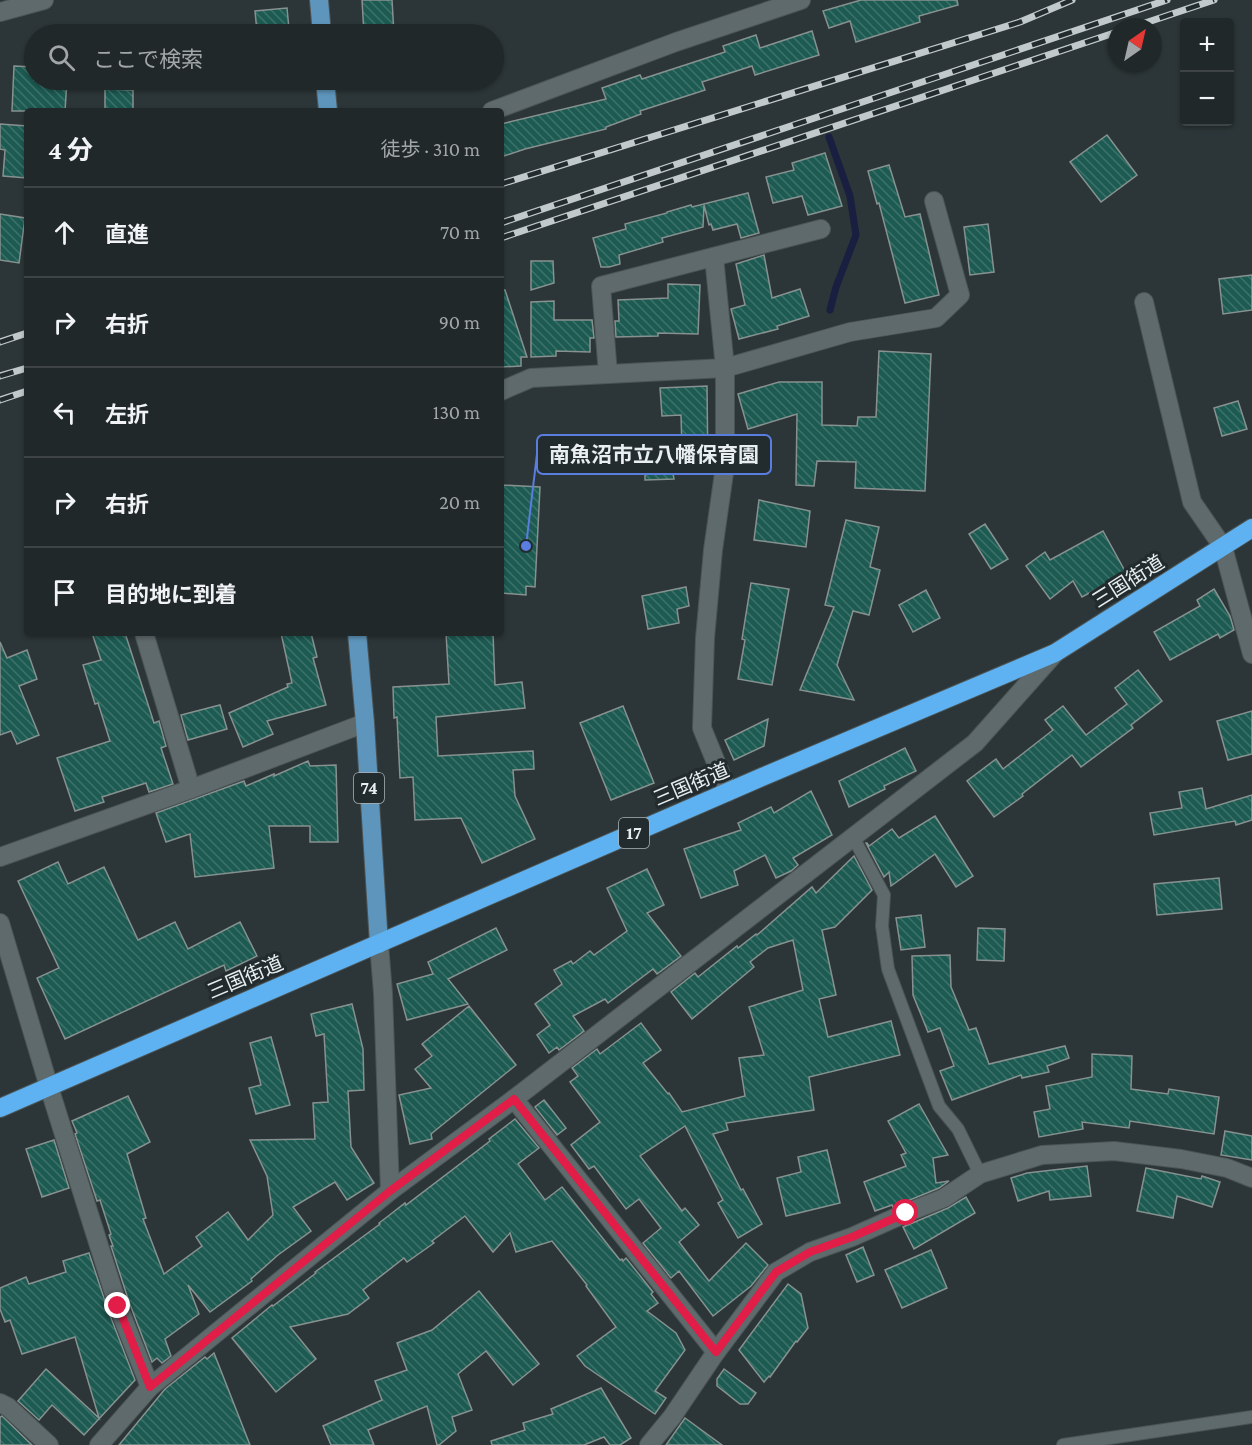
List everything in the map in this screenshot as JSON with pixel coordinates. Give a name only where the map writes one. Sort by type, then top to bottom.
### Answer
[{"type":"highway","name":"三国街道","points":[[0,1108],[728,792],[1055,653],[1252,528]]},
{"type":"main road","points":[[319,0],[321,24]]},
{"type":"main road","points":[[326,90],[328,108]]},
{"type":"main road","name":"74","points":[[357,636],[379,944]]},
{"type":"street","points":[[0,12],[44,0]]},
{"type":"street","points":[[500,108],[781,3],[801,0]]},
{"type":"street","points":[[504,390],[531,378],[725,368],[850,332],[936,318],[960,295],[934,201]]},
{"type":"street","points":[[608,374],[601,286],[821,229]]},
{"type":"street","points":[[714,257],[725,368],[726,466],[713,550],[705,638],[702,728],[728,792]]},
{"type":"street","points":[[1144,302],[1192,502],[1223,547],[1252,654]]},
{"type":"street","points":[[145,636],[190,789]]},
{"type":"street","points":[[99,1445],[150,1387],[390,1191],[514,1099],[975,743],[1055,653]]},
{"type":"street","points":[[0,857],[365,723]]},
{"type":"street","points":[[0,923],[118,1306],[150,1387]]},
{"type":"street","points":[[379,944],[383,993],[390,1191]]},
{"type":"street","points":[[514,1099],[716,1352]]},
{"type":"street","points":[[649,1445],[776,1272],[810,1252],[944,1198],[980,1173],[1042,1155],[1114,1151],[1181,1159],[1227,1168],[1252,1178]]},
{"type":"street","points":[[0,1403],[8,1407],[49,1445]]},
{"type":"lane","points":[[853,837],[884,896],[882,926],[888,969],[939,1106],[958,1129],[980,1173]]},
{"type":"lane","points":[[1063,1445],[1252,1417]]},
{"type":"building","points":[[362,0],[392,0],[393,24],[363,24]]},
{"type":"building","points":[[861,0],[957,0],[958,5],[919,16],[920,22],[856,42],[850,21],[829,28],[823,11]]},
{"type":"building","points":[[287,8],[289,24],[256,24],[255,11]]},
{"type":"building","points":[[812,31],[819,55],[755,75],[752,66],[702,82],[705,90],[640,111],[641,114],[606,127],[606,129],[504,156],[504,123],[606,99],[602,88],[640,75],[642,79],[725,52],[723,46],[756,35],[760,48]]},
{"type":"building","points":[[14,66],[24,66],[24,90],[66,90],[65,108],[24,108],[24,111],[12,111]]},
{"type":"building","points":[[105,90],[133,90],[133,108],[105,108]]},
{"type":"building","points":[[0,124],[24,126],[24,178],[3,176],[5,150],[0,149]]},
{"type":"building","points":[[1107,135],[1137,175],[1101,202],[1070,162]]},
{"type":"building","points":[[825,153],[842,206],[808,215],[802,196],[773,203],[766,177],[794,170],[792,163]]},
{"type":"building","points":[[889,165],[905,217],[920,214],[939,295],[905,303],[879,203],[877,204],[868,171]]},
{"type":"building","points":[[748,193],[759,233],[741,238],[737,224],[713,230],[711,224],[709,225],[704,205],[703,227],[662,238],[663,242],[619,255],[620,264],[601,267],[593,238],[626,229],[625,224],[691,205],[692,207]]},
{"type":"building","points":[[0,214],[24,218],[19,263],[0,260]]},
{"type":"building","points":[[988,224],[994,272],[970,275],[964,227]]},
{"type":"building","points":[[764,255],[772,298],[800,289],[809,316],[777,326],[778,329],[739,339],[731,309],[745,305],[736,264]]},
{"type":"building","points":[[531,261],[553,261],[554,283],[531,290]]},
{"type":"building","points":[[1252,275],[1252,310],[1223,314],[1219,279]]},
{"type":"building","points":[[668,284],[700,285],[698,334],[658,333],[658,336],[616,337],[615,321],[619,321],[618,300],[668,298]]},
{"type":"building","points":[[504,290],[527,357],[521,357],[521,366],[504,367]]},
{"type":"building","points":[[554,301],[554,320],[592,320],[594,338],[590,338],[590,352],[556,351],[556,356],[531,357],[531,302]]},
{"type":"building","points":[[879,351],[931,354],[925,491],[855,488],[856,462],[817,461],[814,486],[796,485],[797,414],[748,429],[738,394],[779,382],[822,382],[822,425],[857,426],[858,417],[876,417]]},
{"type":"building","points":[[707,386],[708,472],[673,473],[674,479],[645,480],[645,471],[609,472],[609,462],[571,464],[570,436],[599,435],[599,445],[658,444],[658,451],[682,450],[681,415],[662,416],[660,388]]},
{"type":"building","points":[[1238,401],[1247,429],[1222,436],[1214,408]]},
{"type":"building","points":[[504,485],[540,487],[535,587],[526,586],[526,595],[504,593]]},
{"type":"building","points":[[759,500],[810,511],[806,547],[754,540]]},
{"type":"building","points":[[846,520],[879,527],[870,567],[880,570],[869,615],[853,611],[837,665],[854,700],[800,690],[834,607],[825,605]]},
{"type":"building","points":[[985,524],[1008,559],[991,569],[969,534]]},
{"type":"building","points":[[1103,531],[1126,573],[1082,597],[1073,581],[1050,599],[1026,566],[1045,552],[1050,560]]},
{"type":"building","points":[[751,583],[789,589],[772,685],[738,679]]},
{"type":"building","points":[[686,587],[689,606],[677,609],[679,623],[648,629],[642,596]]},
{"type":"building","points":[[1214,589],[1230,616],[1234,630],[1220,638],[1218,634],[1170,660],[1154,632],[1200,606],[1197,600]]},
{"type":"building","points":[[926,590],[940,618],[913,632],[899,605]]},
{"type":"building","points":[[93,636],[126,636],[154,723],[159,721],[166,746],[161,748],[173,784],[149,792],[146,783],[102,797],[104,802],[75,811],[57,758],[110,741],[83,665],[101,660]]},
{"type":"building","points":[[282,636],[312,636],[317,657],[313,658],[326,705],[267,721],[273,734],[243,747],[229,713],[288,687],[287,684],[292,683]]},
{"type":"building","points":[[446,636],[493,636],[495,685],[522,682],[525,708],[436,717],[438,756],[533,751],[534,769],[513,770],[515,796],[535,839],[482,863],[461,818],[415,820],[413,777],[400,778],[393,687],[449,684]]},
{"type":"building","points":[[0,642],[7,658],[27,650],[37,679],[19,686],[39,735],[17,744],[11,731],[0,735]]},
{"type":"building","points":[[1138,670],[1162,701],[1131,725],[1133,728],[1081,767],[1072,755],[994,817],[967,781],[996,759],[1003,769],[1053,730],[1045,720],[1063,706],[1086,735],[1127,704],[1115,688]]},
{"type":"building","points":[[220,705],[227,729],[188,740],[181,715]]},
{"type":"building","points":[[623,706],[654,783],[611,800],[580,723]]},
{"type":"building","points":[[1252,711],[1252,754],[1228,760],[1217,721]]},
{"type":"building","points":[[768,719],[764,746],[734,760],[725,740]]},
{"type":"building","points":[[905,748],[916,771],[884,786],[885,789],[849,807],[839,781]]},
{"type":"building","points":[[308,761],[310,766],[336,765],[338,842],[310,842],[310,826],[269,826],[274,868],[195,877],[190,834],[166,842],[156,813],[244,781],[246,786]]},
{"type":"building","points":[[1202,788],[1206,809],[1252,795],[1252,820],[1236,825],[1235,821],[1154,835],[1150,813],[1182,808],[1179,792]]},
{"type":"building","points":[[811,791],[832,835],[793,858],[798,865],[791,871],[776,878],[765,855],[734,871],[738,885],[701,898],[684,849],[741,830],[738,823],[771,807],[774,813]]},
{"type":"building","points":[[935,816],[973,876],[956,887],[935,854],[891,886],[889,872],[884,877],[866,843],[869,846],[892,829],[899,838]]},
{"type":"building","points":[[854,856],[872,890],[835,927],[822,930],[836,995],[819,999],[828,1037],[891,1021],[900,1055],[809,1077],[814,1110],[726,1123],[728,1130],[713,1134],[741,1190],[743,1189],[762,1224],[738,1238],[718,1203],[723,1200],[685,1126],[640,1156],[682,1211],[685,1208],[699,1225],[679,1242],[709,1281],[746,1243],[768,1265],[751,1286],[713,1316],[679,1271],[671,1278],[643,1243],[661,1228],[639,1199],[626,1209],[594,1166],[589,1169],[571,1145],[600,1122],[570,1082],[578,1076],[572,1068],[597,1049],[600,1054],[641,1023],[661,1050],[643,1063],[682,1112],[745,1096],[739,1058],[764,1055],[749,1007],[803,990],[793,940],[768,948],[750,962],[754,967],[692,1019],[671,992],[695,973],[698,977],[737,946],[738,948],[757,935],[812,887],[816,893]]},
{"type":"building","points":[[58,862],[68,884],[104,867],[138,940],[175,922],[188,949],[240,922],[257,956],[226,971],[224,965],[65,1039],[37,978],[59,968],[18,881]]},
{"type":"building","points":[[647,869],[664,905],[647,913],[681,956],[657,974],[653,969],[608,1003],[605,999],[573,1016],[584,1031],[559,1050],[557,1047],[549,1053],[537,1035],[550,1025],[535,1004],[562,984],[554,970],[571,961],[573,964],[590,951],[594,955],[627,931],[607,888]]},
{"type":"building","points":[[1219,878],[1222,909],[1157,915],[1154,884]]},
{"type":"building","points":[[921,915],[925,947],[901,950],[896,918]]},
{"type":"building","points":[[496,928],[507,950],[448,979],[468,1004],[407,1020],[397,984],[433,974],[428,962]]},
{"type":"building","points":[[978,928],[1005,929],[1004,961],[977,960]]},
{"type":"building","points":[[950,955],[951,987],[969,1030],[976,1028],[989,1064],[1065,1046],[1069,1058],[1047,1066],[1049,1072],[1022,1078],[1021,1075],[952,1100],[940,1071],[954,1066],[940,1028],[928,1032],[913,995],[912,956]]},
{"type":"building","points":[[352,1004],[363,1049],[364,1090],[348,1091],[351,1147],[374,1183],[347,1200],[335,1182],[293,1207],[311,1231],[278,1255],[251,1279],[252,1281],[210,1312],[188,1285],[199,1314],[165,1339],[171,1356],[162,1363],[157,1358],[152,1362],[129,1302],[111,1246],[113,1246],[109,1235],[111,1234],[100,1200],[97,1201],[72,1121],[128,1096],[150,1142],[127,1154],[146,1218],[143,1219],[164,1274],[202,1246],[196,1237],[228,1212],[248,1240],[273,1215],[267,1176],[250,1140],[315,1139],[313,1103],[328,1102],[324,1034],[316,1036],[311,1014]]},
{"type":"building","points":[[469,1006],[516,1065],[431,1134],[432,1139],[410,1144],[399,1095],[431,1088],[415,1069],[432,1056],[422,1044]]},
{"type":"building","points":[[271,1037],[290,1105],[256,1114],[249,1088],[261,1085],[250,1043]]},
{"type":"building","points":[[1092,1054],[1132,1056],[1131,1089],[1168,1094],[1169,1089],[1219,1097],[1214,1134],[1130,1121],[1129,1128],[1082,1122],[1083,1129],[1039,1137],[1034,1112],[1050,1109],[1046,1086],[1092,1077]]},
{"type":"building","points":[[544,1100],[566,1128],[557,1135],[535,1107]]},
{"type":"building","points":[[919,1104],[948,1155],[933,1158],[936,1183],[949,1181],[939,1188],[893,1207],[892,1205],[875,1211],[864,1182],[906,1166],[901,1155],[906,1153],[888,1121]]},
{"type":"building","points":[[515,1119],[539,1148],[518,1164],[545,1200],[562,1187],[620,1260],[623,1261],[626,1258],[653,1292],[651,1294],[658,1303],[647,1311],[676,1333],[685,1350],[655,1391],[666,1398],[655,1414],[585,1366],[577,1356],[616,1327],[587,1285],[552,1241],[516,1252],[510,1233],[493,1252],[465,1216],[432,1241],[434,1243],[407,1262],[404,1258],[363,1290],[369,1298],[348,1314],[290,1327],[316,1359],[276,1392],[232,1338],[405,1203],[406,1205],[490,1141],[489,1139]]},
{"type":"building","points":[[1225,1131],[1252,1136],[1252,1160],[1221,1155]]},
{"type":"building","points":[[54,1140],[69,1188],[42,1197],[26,1149]]},
{"type":"building","points":[[827,1150],[840,1203],[786,1216],[777,1178],[801,1172],[798,1157]]},
{"type":"building","points":[[1087,1166],[1091,1196],[1050,1200],[1049,1191],[1018,1201],[1011,1178],[1027,1173]]},
{"type":"building","points":[[1146,1168],[1201,1179],[1202,1176],[1220,1182],[1212,1207],[1177,1196],[1173,1218],[1137,1211]]},
{"type":"building","points":[[966,1197],[975,1213],[914,1249],[903,1227],[948,1208]]},
{"type":"building","points":[[863,1247],[874,1275],[857,1282],[846,1255]]},
{"type":"building","points":[[931,1250],[947,1288],[902,1308],[885,1270]]},
{"type":"building","points":[[89,1253],[135,1380],[84,1435],[52,1405],[39,1420],[18,1401],[46,1369],[99,1418],[75,1337],[22,1354],[10,1320],[5,1322],[0,1309],[0,1288],[26,1277],[29,1284],[66,1272],[63,1261]]},
{"type":"building","points":[[788,1284],[801,1294],[808,1328],[764,1382],[739,1350]]},
{"type":"building","points":[[479,1291],[539,1364],[513,1385],[486,1351],[458,1374],[472,1410],[452,1417],[456,1431],[439,1445],[437,1445],[427,1406],[368,1430],[374,1445],[331,1445],[323,1426],[382,1400],[375,1381],[407,1370],[397,1343],[432,1330]]},
{"type":"building","points":[[214,1353],[250,1445],[119,1445],[165,1389],[205,1357],[207,1359]]},
{"type":"building","points":[[724,1369],[756,1393],[748,1404],[740,1404],[717,1386],[717,1379]]},
{"type":"building","points":[[601,1388],[631,1438],[620,1445],[610,1445],[604,1437],[584,1445],[492,1445],[491,1441],[525,1430],[523,1423],[553,1414],[551,1409]]},
{"type":"building","points":[[2,1416],[32,1445],[0,1445],[0,1417]]},
{"type":"building","points":[[685,1418],[722,1445],[666,1445]]},
{"type":"waterway","points":[[829,137],[850,196],[856,235],[836,287],[830,310]]},
{"type":"railway","points":[[504,183],[1020,22],[1072,0]]},
{"type":"railway","points":[[504,222],[1167,0]]},
{"type":"railway","points":[[1160,18],[1214,0]]},
{"type":"railway","points":[[504,237],[1108,35]]},
{"type":"railway","points":[[0,342],[24,334]]},
{"type":"railway","points":[[0,376],[24,369]]},
{"type":"railway","points":[[0,400],[24,392]]},
{"type":"place","name":"南魚沼市立八幡保育園","points":[[526,546]]},
{"type":"route","points":[[118,1306],[150,1387],[390,1191],[514,1099],[716,1352],[776,1272],[810,1252],[852,1237],[906,1213]]}]
